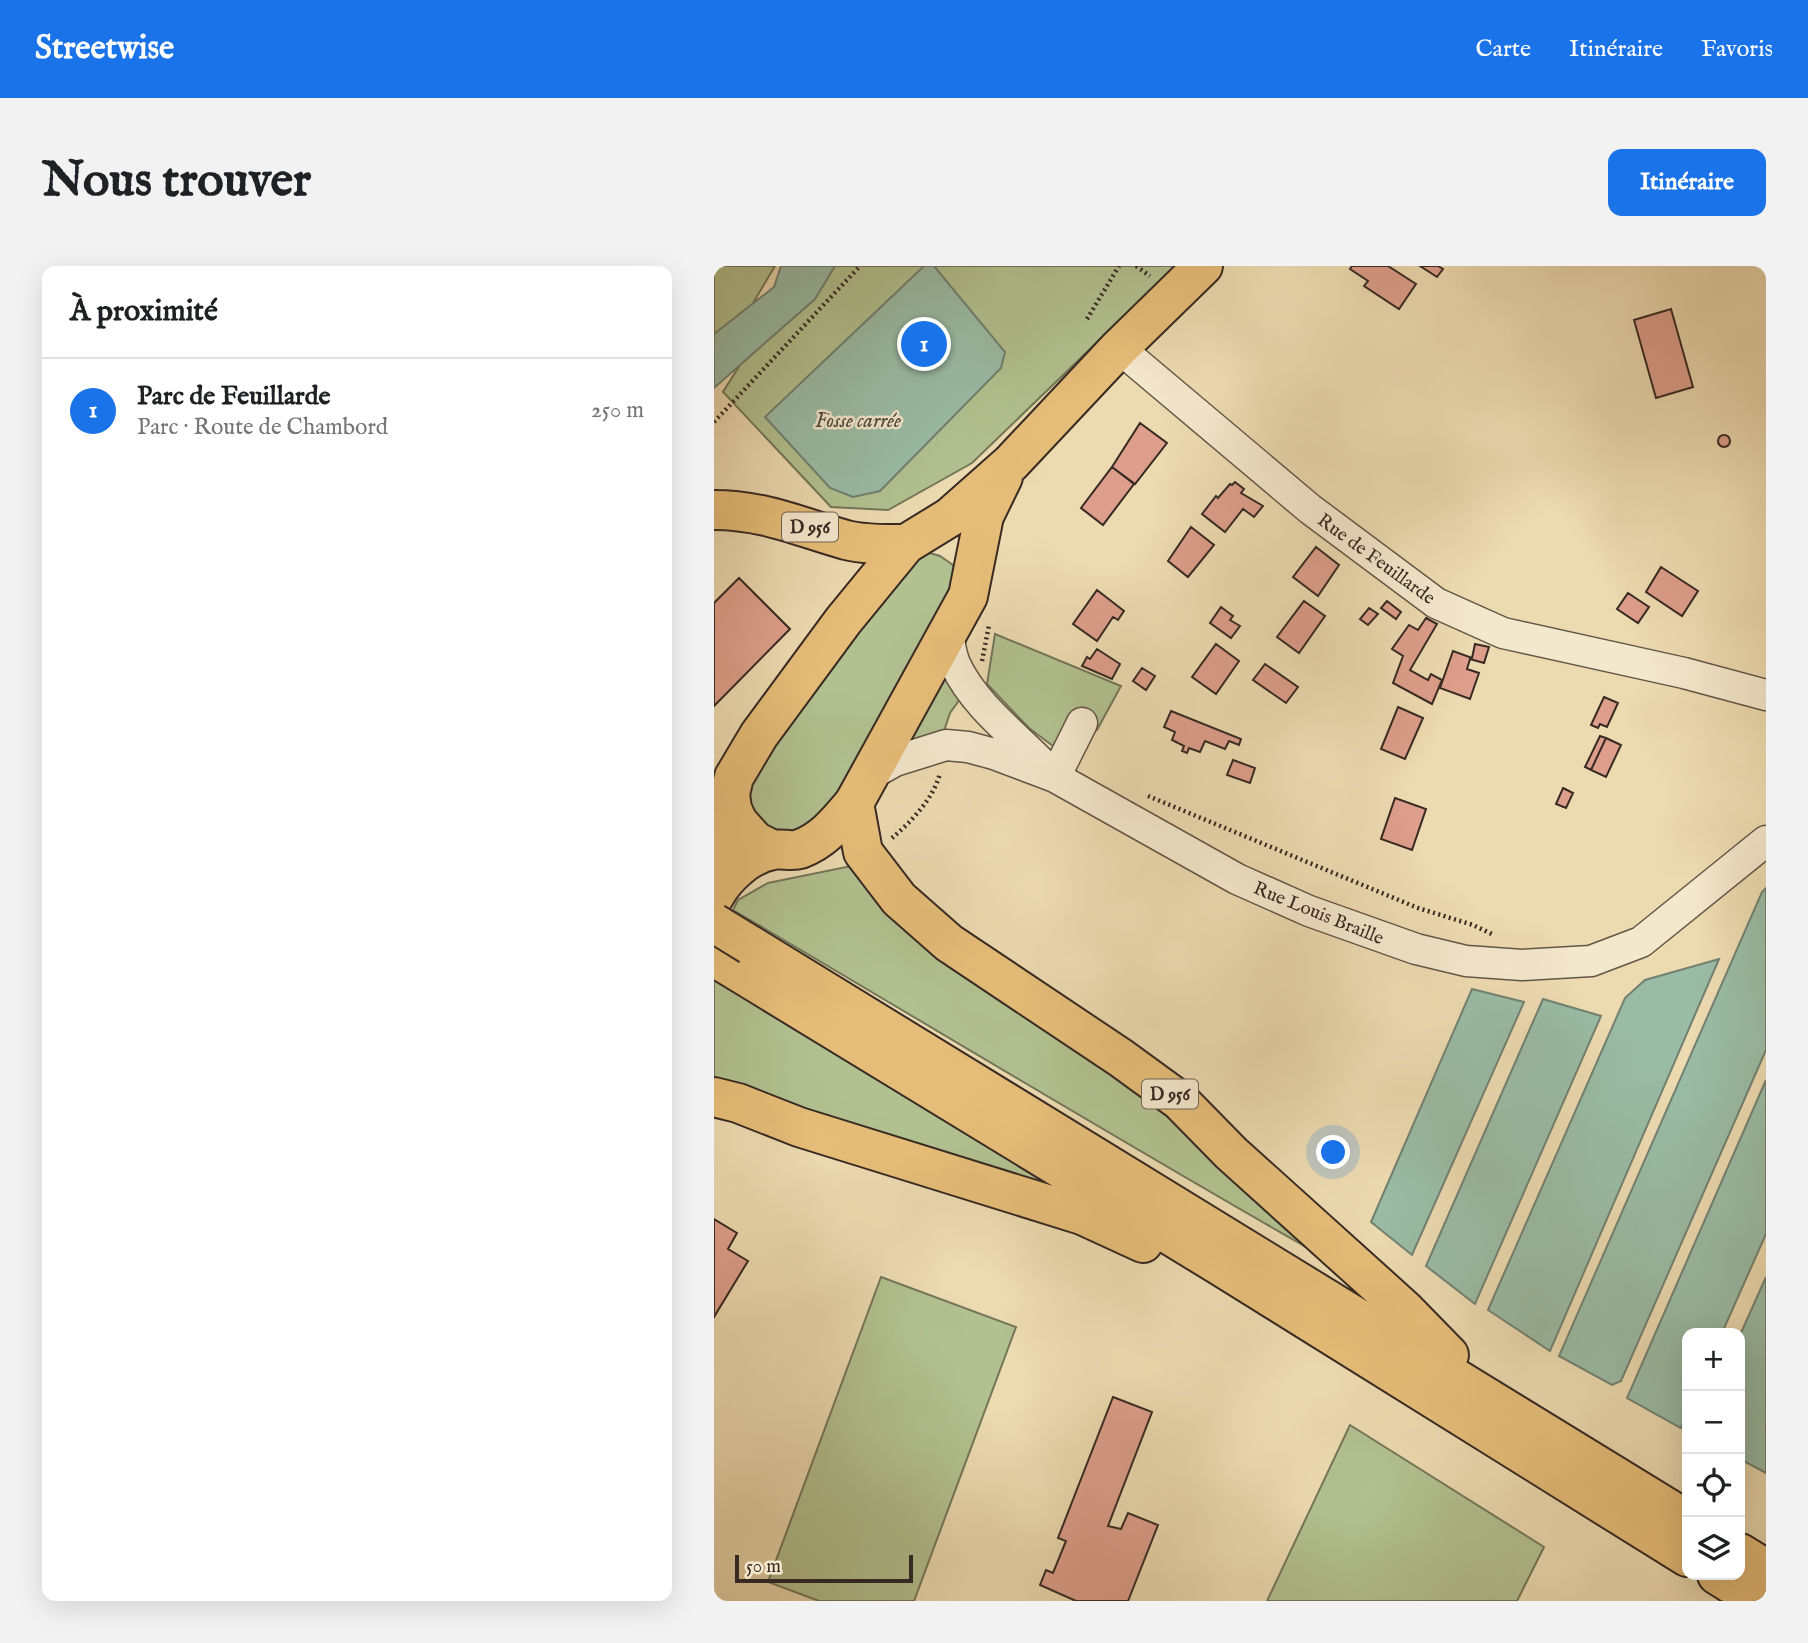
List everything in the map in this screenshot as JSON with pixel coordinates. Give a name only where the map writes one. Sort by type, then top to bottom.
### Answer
[{"type":"main road","points":[[714,850],[725,798],[734,777],[759,735],[843,621],[916,538],[965,505],[1011,463],[1119,348],[1203,266]]},
{"type":"main road","points":[[714,897],[719,887],[736,869],[754,857],[773,850],[797,850],[833,829],[861,789],[968,596],[984,516],[1011,463]]},
{"type":"main road","name":"D 956","points":[[714,510],[766,516],[797,523],[849,541],[916,538]]},
{"type":"main road","points":[[916,538],[953,538],[967,550],[974,565]]},
{"type":"main road","name":"D 956","points":[[861,789],[863,852],[900,899],[949,943],[1121,1058],[1180,1101],[1230,1153],[1404,1309],[1492,1398]]},
{"type":"main road","points":[[725,798],[738,822],[755,841],[773,850]]},
{"type":"main road","name":"D 956","points":[[714,923],[732,957],[1682,1554]]},
{"type":"main road","name":"D 956","points":[[732,957],[1492,1398],[1682,1517]]},
{"type":"main road","name":"D 956","points":[[714,1097],[738,1103],[799,1127],[1082,1215],[1145,1244],[1222,1267]]},
{"type":"main road","points":[[1745,1556],[1766,1569]]},
{"type":"main road","points":[[1725,1580],[1759,1601]]},
{"type":"street","name":"Rue de Feuillarde","points":[[1119,348],[1310,509],[1436,603],[1503,633],[1684,673],[1766,695]]},
{"type":"street","points":[[948,634],[954,663],[966,684],[1055,778],[1082,723]]},
{"type":"street","name":"Rue Louis Braille","points":[[861,789],[916,753],[946,746],[968,747],[994,754],[1055,778],[1237,879],[1297,906],[1416,949],[1466,961],[1522,965],[1591,961],[1641,942],[1766,841]]},
{"type":"path","points":[[714,422],[860,266]]},
{"type":"path","points":[[1087,319],[1119,266]]},
{"type":"path","points":[[1138,792],[1418,908],[1473,925],[1497,936]]},
{"type":"shaded area","points":[[714,266],[775,266],[750,308],[714,334]]},
{"type":"shaded area","points":[[802,266],[1176,266],[972,463],[888,510],[831,507],[723,392]]},
{"type":"shaded area","points":[[926,552],[940,556],[953,565],[956,579],[949,597],[827,812],[791,834],[765,825],[752,813],[747,796],[749,781],[757,765],[911,563]]},
{"type":"shaded area","points":[[995,634],[1121,686],[1097,730],[1072,719],[1057,749],[1029,728],[987,684]]},
{"type":"shaded area","points":[[948,667],[963,695],[950,713],[942,737],[903,744]]},
{"type":"shaded area","points":[[856,865],[1194,1135],[1313,1251],[733,910],[738,900],[768,883]]},
{"type":"shaded area","points":[[714,980],[1090,1202],[714,1082]]},
{"type":"shaded area","points":[[881,1277],[1016,1327],[914,1601],[819,1601],[768,1582]]},
{"type":"shaded area","points":[[1350,1425],[1544,1547],[1517,1601],[1267,1601]]},
{"type":"water","points":[[781,266],[835,266],[815,299],[714,388],[714,334],[774,287]]},
{"type":"water","name":"Fosse carrée","points":[[924,266],[934,266],[1005,352],[1001,368],[880,491],[853,497],[830,488],[765,417]]},
{"type":"water","points":[[1766,888],[1766,1050],[1621,1381],[1612,1385],[1559,1356]]},
{"type":"water","points":[[1719,959],[1550,1351],[1488,1310],[1625,998],[1645,980]]},
{"type":"water","points":[[1472,989],[1524,1002],[1412,1255],[1371,1222]]},
{"type":"water","points":[[1543,999],[1601,1016],[1475,1304],[1426,1266]]},
{"type":"water","points":[[1766,1080],[1766,1234],[1724,1328],[1682,1328],[1681,1428],[1627,1398]]},
{"type":"water","points":[[1766,1277],[1766,1473],[1745,1462],[1743,1328]]},
{"type":"building","points":[[1352,266],[1388,266],[1416,284],[1399,309],[1364,286],[1368,281],[1350,269]]},
{"type":"building","points":[[1420,266],[1438,266],[1443,269],[1437,277]]},
{"type":"building","points":[[1671,309],[1693,387],[1656,398],[1634,320]]},
{"type":"building","points":[[1140,423],[1167,443],[1135,484],[1112,467]]},
{"type":"building","points":[[1719,436],[1729,436],[1729,446],[1719,446]]},
{"type":"building","points":[[1112,467],[1134,484],[1103,525],[1081,508]]},
{"type":"building","points":[[1235,482],[1244,489],[1241,493],[1263,506],[1254,517],[1243,509],[1225,532],[1202,514],[1216,496],[1218,498]]},
{"type":"building","points":[[1191,527],[1214,545],[1188,577],[1168,561]]},
{"type":"building","points":[[1316,547],[1339,565],[1318,596],[1293,577]]},
{"type":"building","points":[[1661,567],[1698,591],[1682,616],[1646,592]]},
{"type":"building","points":[[739,578],[790,629],[714,706],[714,603]]},
{"type":"building","points":[[1097,590],[1124,611],[1118,620],[1113,617],[1097,641],[1073,624]]},
{"type":"building","points":[[1628,593],[1649,607],[1638,623],[1617,609]]},
{"type":"building","points":[[1304,601],[1325,616],[1299,653],[1277,637]]},
{"type":"building","points":[[1387,601],[1401,612],[1396,619],[1381,608]]},
{"type":"building","points":[[1221,607],[1233,616],[1230,620],[1240,626],[1231,638],[1210,623]]},
{"type":"building","points":[[1369,608],[1378,614],[1368,625],[1360,619]]},
{"type":"building","points":[[1426,618],[1437,624],[1410,670],[1428,680],[1431,674],[1442,680],[1432,704],[1393,683],[1403,656],[1392,649],[1409,625],[1418,630]]},
{"type":"building","points":[[1216,644],[1239,661],[1216,694],[1192,677]]},
{"type":"building","points":[[1475,644],[1489,647],[1484,663],[1470,659],[1467,669],[1479,673],[1470,699],[1440,688],[1453,651],[1472,658]]},
{"type":"building","points":[[1097,649],[1120,664],[1112,679],[1082,666],[1087,657],[1090,659]]},
{"type":"building","points":[[1265,664],[1298,687],[1286,703],[1253,680]]},
{"type":"building","points":[[1142,668],[1155,676],[1146,690],[1133,681]]},
{"type":"building","points":[[1604,697],[1618,703],[1607,727],[1600,724],[1598,728],[1591,725]]},
{"type":"building","points":[[1398,707],[1423,718],[1405,759],[1381,749]]},
{"type":"building","points":[[1171,711],[1241,739],[1239,745],[1229,741],[1225,749],[1205,741],[1200,752],[1189,748],[1187,753],[1182,751],[1184,746],[1172,740],[1175,732],[1164,727]]},
{"type":"building","points":[[1600,736],[1606,738],[1591,770],[1585,767]]},
{"type":"building","points":[[1606,738],[1621,745],[1606,777],[1591,770]]},
{"type":"building","points":[[1233,760],[1255,768],[1250,783],[1227,775]]},
{"type":"building","points":[[1563,788],[1573,793],[1566,808],[1556,804]]},
{"type":"building","points":[[1395,798],[1426,809],[1412,850],[1381,839]]},
{"type":"building","points":[[714,1219],[737,1233],[728,1249],[748,1261],[714,1317]]},
{"type":"building","points":[[1113,1397],[1152,1412],[1108,1526],[1121,1529],[1128,1513],[1158,1525],[1128,1601],[1076,1601],[1040,1585],[1046,1570],[1053,1573],[1066,1541],[1058,1538]]},
{"type":"place","name":"Parc de Feuillarde","points":[[924,344]]}]
